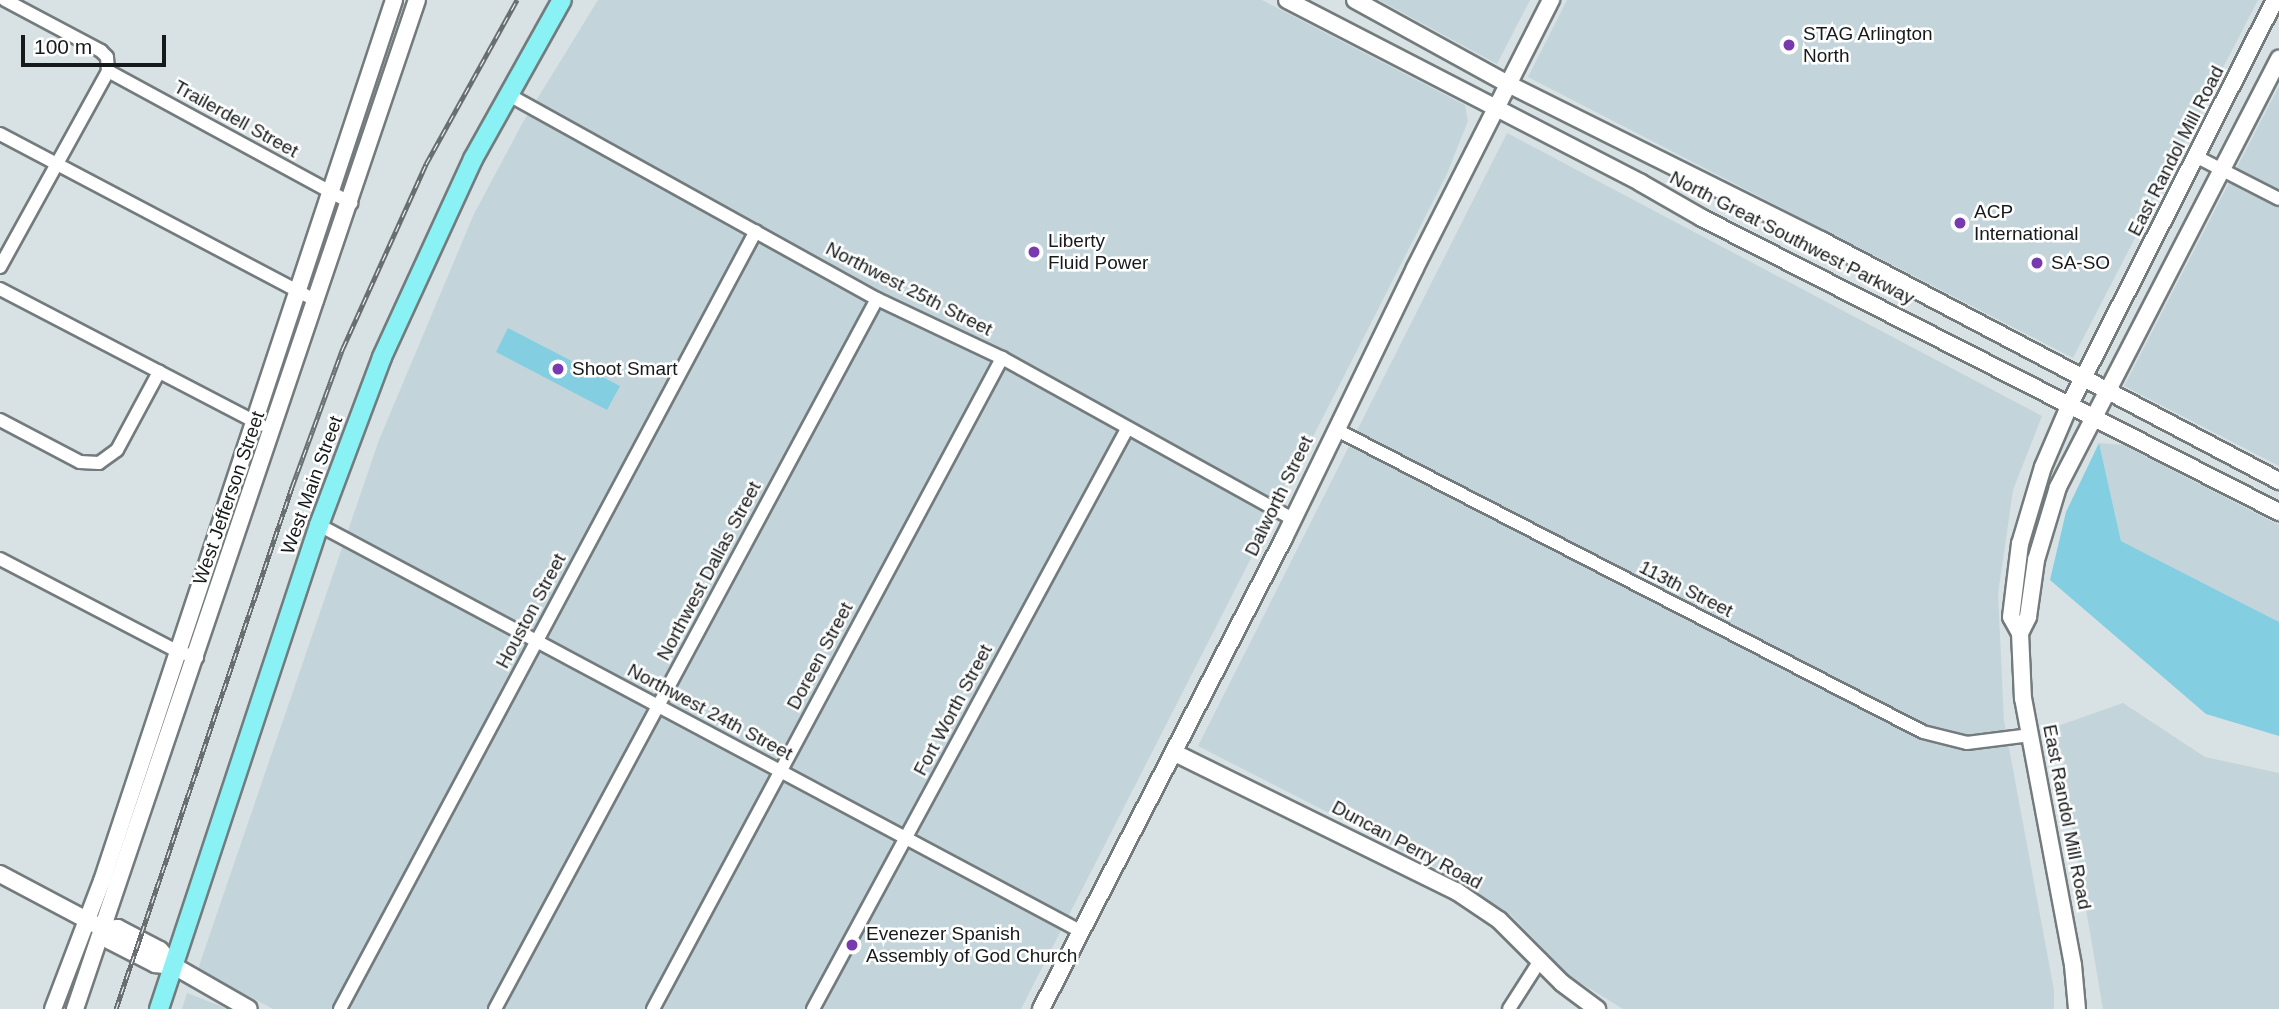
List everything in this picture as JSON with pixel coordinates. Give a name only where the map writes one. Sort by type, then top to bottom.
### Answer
[{"type":"main road","name":"West Jefferson Street","points":[[53,1009],[102,881],[394,0]]},
{"type":"main road","name":"West Jefferson Street","points":[[75,1009],[274,431],[417,0]]},
{"type":"main road","name":"West Main Street","points":[[159,1009],[320,525],[382,357],[468,170],[507,94],[562,0]]},
{"type":"main road","name":"North Great Southwest Parkway","points":[[1287,0],[1641,183],[1702,219],[2279,512]]},
{"type":"main road","name":"North Great Southwest Parkway","points":[[1355,0],[1508,84],[1821,240],[2105,392],[2279,481]]},
{"type":"main road","name":"Dalworth Street","points":[[1041,1009],[1175,753],[1551,0]]},
{"type":"main road","name":"East Randol Mill Road","points":[[2077,1009],[2073,965],[2023,699],[2020,633],[2011,617],[2013,578],[2020,544],[2043,467],[2070,404],[2275,0]]},
{"type":"main road","points":[[381,37],[402,44]]},
{"type":"main road","name":"East Randol Mill Road","points":[[2020,633],[2028,617],[2036,560],[2058,487],[2279,59]]},
{"type":"main road","points":[[343,148],[366,157]]},
{"type":"main road","name":"Duncan Perry Road","points":[[1175,753],[1456,891],[1499,920],[1541,959],[1562,983],[1597,1009]]},
{"type":"main road","points":[[134,781],[153,786]]},
{"type":"main road","points":[[0,874],[104,929],[118,928],[160,950],[174,966],[249,1009]]},
{"type":"street","name":"Trailerdell Street","points":[[5,0],[102,51],[107,57],[108,71],[351,203]]},
{"type":"street","points":[[0,267],[108,71]]},
{"type":"street","name":"Northwest 25th Street","points":[[507,94],[877,299],[1002,358],[1293,519]]},
{"type":"street","points":[[0,134],[317,301]]},
{"type":"street","points":[[2197,157],[2279,199]]},
{"type":"street","name":"Houston Street","points":[[340,1009],[756,231]]},
{"type":"street","points":[[0,289],[274,431]]},
{"type":"street","name":"Northwest Dallas Street","points":[[495,1009],[877,299]]},
{"type":"street","name":"Doreen Street","points":[[653,1009],[1002,358]]},
{"type":"street","points":[[0,420],[80,462],[99,463],[117,450],[159,372]]},
{"type":"street","name":"Fort Worth Street","points":[[814,1009],[1127,429]]},
{"type":"street","name":"113th Street","points":[[1335,429],[1923,732],[1967,743],[2030,735]]},
{"type":"street","name":"Northwest 24th Street","points":[[320,525],[1082,932]]},
{"type":"street","points":[[0,559],[179,652],[197,657]]},
{"type":"street","points":[[1509,1009],[1541,959]]},
{"type":"shaded area","points":[[598,0],[1262,0],[1465,105],[1468,121],[1446,176],[1021,1009],[273,1009],[198,969],[379,440],[474,214],[523,122]]},
{"type":"shaded area","points":[[1379,0],[1530,0],[1497,64]]},
{"type":"shaded area","points":[[1567,0],[2258,0],[2073,358],[1528,77]]},
{"type":"shaded area","points":[[2279,86],[2279,466],[2124,386]]},
{"type":"shaded area","points":[[1507,133],[2042,416],[2013,490],[1998,594],[2004,721],[2054,990],[2054,1009],[1623,1009],[1571,977],[1512,916],[1454,877],[1198,746]]},
{"type":"shaded area","name":"Shoot Smart","points":[[508,328],[620,386],[607,410],[496,352]]},
{"type":"shaded area","points":[[2099,443],[2124,445],[2279,525],[2279,622],[2121,541]]},
{"type":"shaded area","points":[[2099,443],[2121,541],[2279,622],[2279,736],[2206,714],[2050,580],[2066,512]]},
{"type":"shaded area","points":[[2123,703],[2205,757],[2279,773],[2279,1009],[2103,1009],[2055,727]]},
{"type":"shaded area","points":[[187,993],[228,1009],[182,1009]]},
{"type":"railway","points":[[116,1009],[292,487],[343,348],[426,164],[517,0]]},
{"type":"place","name":"STAG Arlington North","points":[[1789,45]]},
{"type":"place","name":"ACP International","points":[[1960,223]]},
{"type":"place","name":"Liberty Fluid Power","points":[[1034,252]]},
{"type":"place","name":"SA-SO","points":[[2037,263]]},
{"type":"place","name":"Shoot Smart","points":[[558,369]]},
{"type":"place","name":"Evenezer Spanish Assembly of God Church","points":[[852,945]]}]
